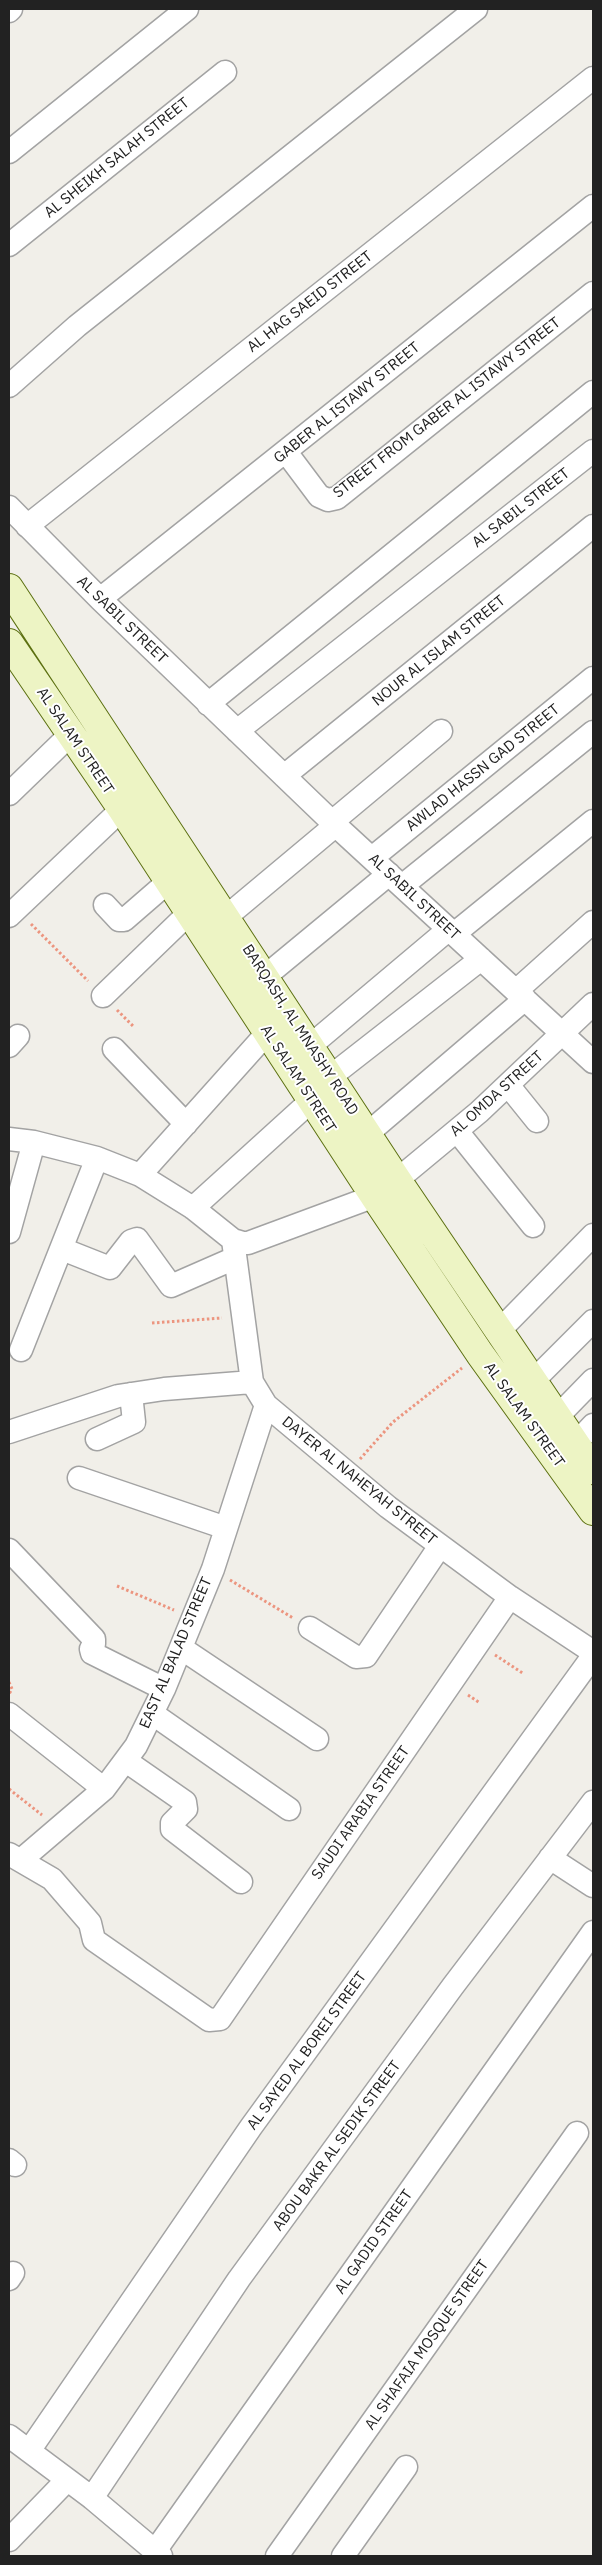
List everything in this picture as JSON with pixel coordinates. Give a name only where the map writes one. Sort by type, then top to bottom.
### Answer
[{"type":"street","points":[[9,152],[187,9]]},
{"type":"street","points":[[9,386],[77,326],[476,9]]},
{"type":"street","name":"AL SHEIKH SALAH STREET","points":[[9,245],[225,72]]},
{"type":"street","name":"AL HAG SAEID STREET","points":[[27,526],[593,78]]},
{"type":"street","name":"GABER AL ISTAWY STREET","points":[[100,599],[593,206]]},
{"type":"street","name":"STREET FROM GABER AL ISTAWY STREET","points":[[286,452],[319,496],[328,500],[337,498],[593,293]]},
{"type":"street","points":[[208,704],[593,392]]},
{"type":"street","name":"AL SABIL STREET","points":[[237,731],[593,451]]},
{"type":"street","name":"AL SABIL STREET","points":[[9,507],[208,704],[593,1062]]},
{"type":"street","name":"NOUR AL ISLAM STREET","points":[[284,776],[593,526]]},
{"type":"street","name":"BARQASH, AL MNASHY ROAD","points":[[9,588],[399,1183],[557,1417],[584,1435],[593,1470]]},
{"type":"street","name":"AL SALAM STREET","points":[[10,646],[122,809],[375,1197],[480,1354],[593,1511]]},
{"type":"street","name":"AWLAD HASSN GAD STREET","points":[[372,858],[593,678]]},
{"type":"street","points":[[226,917],[441,731]]},
{"type":"street","points":[[243,994],[264,976],[396,880],[593,732]]},
{"type":"street","points":[[9,794],[71,734]]},
{"type":"street","points":[[12,912],[122,809]]},
{"type":"street","points":[[310,1046],[593,821]]},
{"type":"street","points":[[105,905],[119,920],[124,920],[169,881]]},
{"type":"street","points":[[103,996],[189,912]]},
{"type":"street","points":[[367,1134],[520,995],[593,922]]},
{"type":"street","points":[[330,1076],[481,959]]},
{"type":"street","name":"AL OMDA STREET","points":[[234,1249],[375,1197],[399,1183],[508,1085],[593,1004]]},
{"type":"street","points":[[140,1175],[268,1032]]},
{"type":"street","points":[[114,1050],[186,1124]]},
{"type":"street","points":[[508,1085],[538,1121]]},
{"type":"street","points":[[193,1208],[312,1100]]},
{"type":"street","points":[[457,1130],[532,1226]]},
{"type":"street","points":[[9,1139],[34,1142],[97,1158],[140,1175],[193,1208],[234,1249],[171,1286],[137,1238],[131,1240],[110,1268],[62,1250]]},
{"type":"street","points":[[9,1232],[34,1142]]},
{"type":"street","points":[[21,1350],[97,1158]]},
{"type":"street","points":[[499,1331],[593,1235]]},
{"type":"street","name":"DAYER AL NAHEYAH STREET","points":[[234,1249],[252,1382],[266,1405],[347,1474],[440,1546],[593,1654]]},
{"type":"street","points":[[533,1381],[593,1321]]},
{"type":"street","points":[[557,1417],[593,1380]]},
{"type":"street","points":[[9,1432],[101,1401],[131,1394],[252,1382]]},
{"type":"street","points":[[97,1438],[134,1422],[131,1394]]},
{"type":"street","name":"EAST AL BALAD STREET","points":[[15,1857],[58,1828],[104,1789],[126,1761],[153,1714],[212,1569],[266,1405]]},
{"type":"street","points":[[80,1478],[226,1528]]},
{"type":"street","points":[[310,1628],[356,1657],[366,1656],[440,1546]]},
{"type":"street","points":[[9,1550],[94,1639],[91,1649],[92,1653],[164,1689]]},
{"type":"street","name":"SAUDI ARABIA STREET","points":[[15,1857],[52,1879],[91,1924],[91,1936],[94,1940],[209,2020],[217,2020],[223,2017],[510,1597]]},
{"type":"street","points":[[181,1648],[317,1739]]},
{"type":"street","name":"AL SAYED AL BOREI STREET","points":[[29,2451],[251,2127],[593,1654]]},
{"type":"street","points":[[9,1714],[104,1789]]},
{"type":"street","points":[[153,1714],[289,1809]]},
{"type":"street","points":[[126,1761],[185,1802],[186,1809],[172,1823],[172,1829],[241,1882]]},
{"type":"street","name":"ABOU BAKR AL SEDIK STREET","points":[[92,2498],[239,2279],[453,1986],[593,1802]]},
{"type":"street","points":[[550,1858],[593,1886]]},
{"type":"street","name":"AL GADID STREET","points":[[158,2554],[593,1932]]},
{"type":"street","name":"AL SHAFAIA MOSQUE STREET","points":[[277,2556],[577,2133]]},
{"type":"street","points":[[9,2436],[92,2498],[158,2554]]},
{"type":"street","points":[[343,2556],[406,2467]]},
{"type":"street","points":[[9,2540],[67,2480]]},
{"type":"path","points":[[12,912],[134,1027]]},
{"type":"path","points":[[152,1323],[243,1317]]},
{"type":"path","points":[[347,1474],[393,1422],[480,1354]]},
{"type":"path","points":[[212,1569],[310,1628]]},
{"type":"path","points":[[117,1586],[192,1618]]},
{"type":"path","points":[[478,1643],[524,1674]]},
{"type":"path","points":[[9,1682],[12,1689],[9,1694]]},
{"type":"path","points":[[9,1789],[58,1828]]}]
